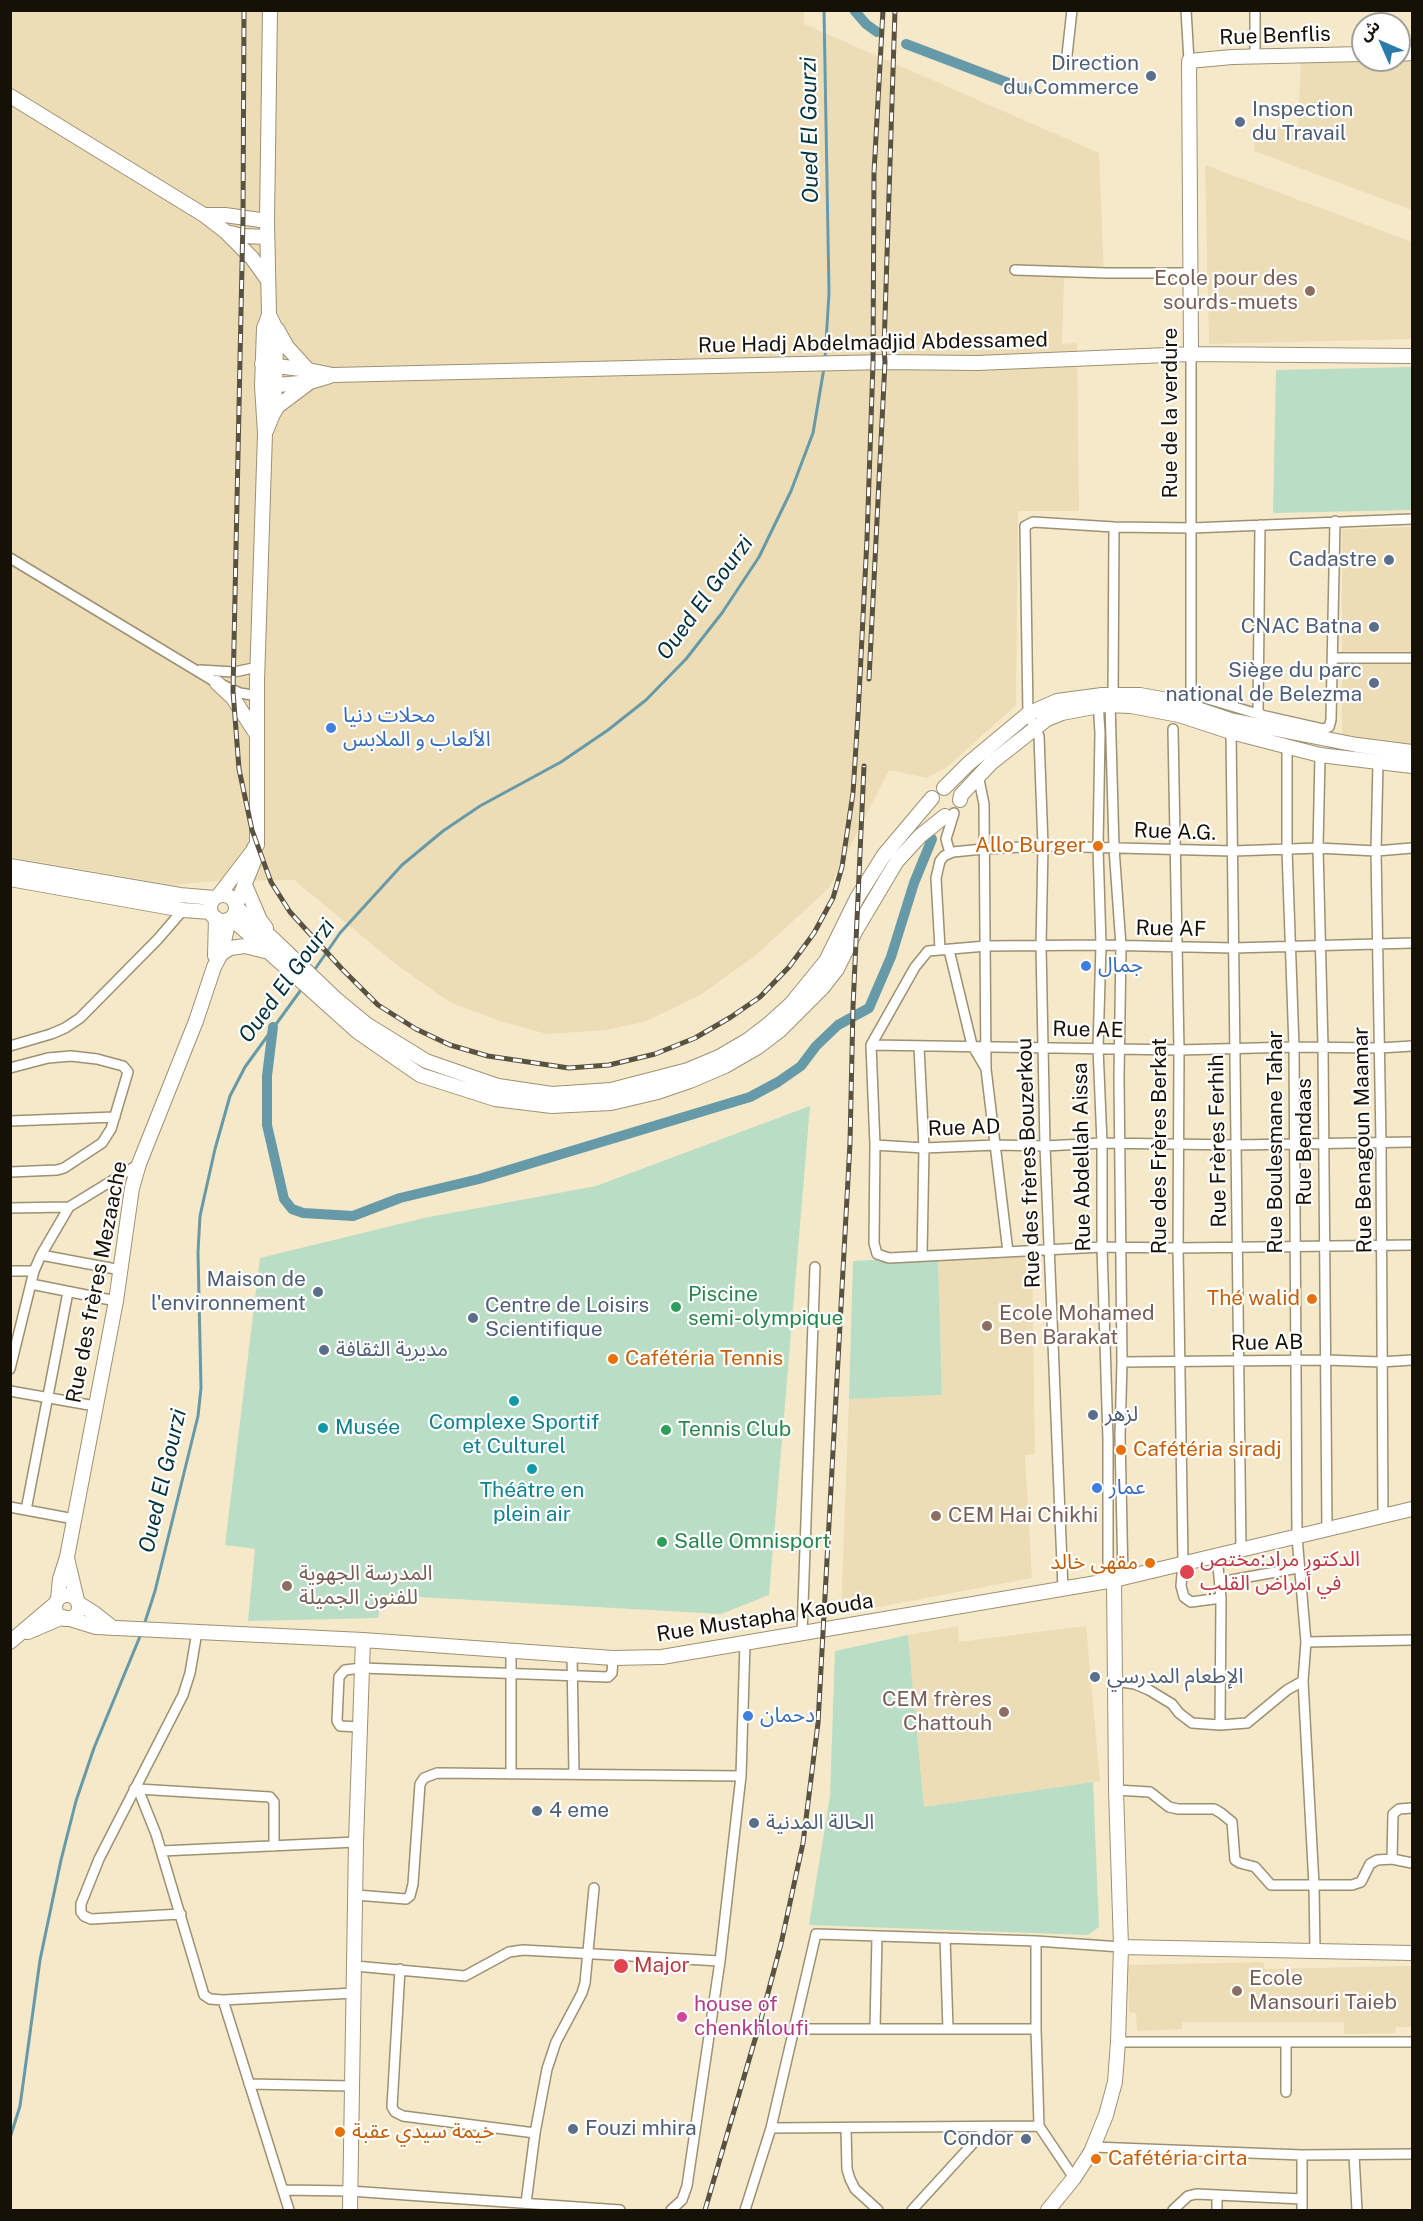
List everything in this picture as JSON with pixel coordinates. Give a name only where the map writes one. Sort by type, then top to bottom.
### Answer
[{"type":"main road","points":[[224,909],[245,885],[254,861],[256,845],[258,667],[271,320],[267,279],[270,10]]},
{"type":"main road","name":"Rue Benflis","points":[[1189,61],[1351,54]]},
{"type":"main road","name":"Rue de la verdure","points":[[1189,61],[1191,354]]},
{"type":"main road","points":[[10,96],[204,215],[226,232],[252,258],[267,279]]},
{"type":"main road","points":[[204,215],[225,214],[267,221]]},
{"type":"main road","points":[[226,232],[243,236],[267,237]]},
{"type":"main road","points":[[271,320],[309,376]]},
{"type":"main road","name":"Rue Hadj Abdelmadjid Abdessamed","points":[[309,376],[977,363],[1191,354],[1413,356]]},
{"type":"main road","points":[[269,365],[309,376]]},
{"type":"main road","points":[[268,386],[309,376]]},
{"type":"main road","points":[[265,433],[278,406],[309,376]]},
{"type":"main road","points":[[268,386],[273,414]]},
{"type":"main road","points":[[217,683],[233,698],[258,737]]},
{"type":"main road","points":[[332,1003],[426,1061],[498,1086],[552,1094],[611,1090],[688,1070],[748,1040],[770,1023],[798,996],[826,961],[858,898],[884,855],[937,791],[944,788],[968,764],[1028,714],[1057,701],[1107,700],[1140,695],[1162,699],[1230,720],[1357,745],[1413,752]]},
{"type":"main road","points":[[245,885],[260,920],[286,960],[332,1003],[358,1032],[420,1075],[495,1099],[552,1106],[611,1103],[658,1092],[725,1066],[758,1047],[801,1010],[837,969],[856,930],[897,861],[920,836],[953,810],[961,795],[978,775],[1037,732],[1047,719],[1107,700],[1179,715],[1231,732],[1320,755],[1413,766]]},
{"type":"main road","points":[[944,788],[956,792],[953,810]]},
{"type":"main road","points":[[932,798],[934,810],[953,810]]},
{"type":"main road","points":[[214,967],[224,909],[255,848]]},
{"type":"main road","points":[[10,866],[180,895],[224,909],[272,938]]},
{"type":"main road","points":[[10,879],[183,910],[224,909],[266,951]]},
{"type":"main road","name":"Rue des frères Mezaache","points":[[57,1601],[116,1301],[132,1188],[139,1164],[221,954],[224,909]]},
{"type":"main road","points":[[221,954],[230,948],[245,946],[266,951],[286,960]]},
{"type":"main road","name":"Rue Mustapha Kaouda","points":[[65,1618],[88,1625],[112,1628],[363,1640],[613,1658],[662,1657],[1115,1579],[1413,1509]]},
{"type":"main road","name":"Rue des frères Mezaache","points":[[67,1557],[78,1602]]},
{"type":"main road","points":[[1047,2211],[1074,2178],[1093,2147],[1106,2115],[1115,2082],[1119,2042],[1121,1947],[1116,1790],[1115,1579]]},
{"type":"main road","points":[[10,1642],[23,1633],[61,1596],[69,1595],[112,1628]]},
{"type":"main road","points":[[57,1601],[57,1612],[65,1618]]},
{"type":"main road","points":[[23,1633],[75,1615],[79,1608],[78,1602]]},
{"type":"main road","points":[[350,2211],[356,1842],[363,1640]]},
{"type":"main road","points":[[1121,1947],[1413,1953]]},
{"type":"street","points":[[1066,64],[1072,10]]},
{"type":"street","points":[[1186,10],[1189,61]]},
{"type":"street","points":[[1255,10],[1255,57]]},
{"type":"street","points":[[1015,270],[1192,273]]},
{"type":"street","name":"Rue de la verdure","points":[[1191,354],[1191,689],[1208,699],[1261,716]]},
{"type":"street","points":[[1037,732],[1028,714],[1024,526],[1033,522],[1114,527],[1192,528],[1413,519]]},
{"type":"street","points":[[1260,525],[1258,708],[1261,716],[1323,729],[1329,727],[1334,658],[1335,521]]},
{"type":"street","points":[[1114,527],[1107,700],[1121,946],[1119,1178],[1122,1362],[1115,1579]]},
{"type":"street","points":[[10,558],[217,683],[240,693],[258,696]]},
{"type":"street","points":[[1334,658],[1413,658]]},
{"type":"street","points":[[195,670],[234,672],[258,667]]},
{"type":"street","name":"Rue Abdellah Aissa","points":[[1107,700],[1100,734],[1098,848],[1101,945],[1098,1048],[1108,1439],[1115,1579]]},
{"type":"street","name":"Rue des Frères Berkat","points":[[1173,729],[1179,1050],[1178,1248],[1183,1563],[1181,1586],[1184,1597],[1191,1602],[1221,1598]]},
{"type":"street","name":"Rue des frères Bouzerkou","points":[[1037,732],[1043,846],[1041,946],[1048,1250],[1063,1589]]},
{"type":"street","name":"Rue Frères Ferhih","points":[[1231,732],[1241,1551]]},
{"type":"street","name":"Rue Boulesmane Tahar","points":[[1287,747],[1287,850],[1294,1047],[1296,1537],[1306,1642],[1303,1681],[1316,1952]]},
{"type":"street","name":"Rue Bendaas","points":[[1320,755],[1318,848],[1323,1047],[1327,1529]]},
{"type":"street","name":"Rue Benagoun Maamar","points":[[1378,763],[1376,850],[1381,1143],[1383,1516]]},
{"type":"street","points":[[978,775],[984,804],[986,1069],[1008,1252]]},
{"type":"street","points":[[950,854],[946,838],[953,810]]},
{"type":"street","name":"Rue A.G.","points":[[945,950],[936,878],[940,861],[950,854],[983,849],[1043,846],[1233,851],[1413,848]]},
{"type":"street","points":[[10,1046],[51,1034],[65,1028],[80,1017],[158,939],[183,910]]},
{"type":"street","name":"Rue AF","points":[[871,1045],[915,967],[928,951],[986,946],[1101,945],[1233,948],[1413,943]]},
{"type":"street","points":[[945,950],[972,1045],[986,1069]]},
{"type":"street","points":[[871,1045],[875,1145],[875,1250],[878,1254],[889,1258],[1102,1247],[1413,1245]]},
{"type":"street","name":"Rue AE","points":[[871,1045],[1179,1050],[1413,1046]]},
{"type":"street","points":[[919,1047],[924,1148],[922,1256]]},
{"type":"street","points":[[10,1068],[48,1058],[71,1056],[97,1059],[123,1066],[128,1072],[111,1129],[102,1143],[73,1164],[57,1170],[10,1172]]},
{"type":"street","points":[[10,1121],[115,1117]]},
{"type":"street","name":"Rue AD","points":[[875,1145],[924,1148],[1102,1143],[1236,1145],[1413,1142]]},
{"type":"street","points":[[11,1367],[34,1271],[69,1207],[139,1164]]},
{"type":"street","points":[[10,1208],[69,1207]]},
{"type":"street","points":[[41,1255],[121,1270]]},
{"type":"street","points":[[802,1633],[815,1267]]},
{"type":"street","points":[[10,1271],[34,1271]]},
{"type":"street","points":[[31,1284],[116,1301]]},
{"type":"street","points":[[26,1510],[68,1292]]},
{"type":"street","name":"Rue AB","points":[[1122,1362],[1326,1360],[1381,1362],[1413,1359]]},
{"type":"street","points":[[10,1391],[95,1406]]},
{"type":"street","points":[[10,1507],[74,1519]]},
{"type":"street","points":[[1217,1556],[1221,1598],[1220,1725]]},
{"type":"street","points":[[1220,1582],[1298,1568]]},
{"type":"street","points":[[181,1914],[91,1919],[81,1912],[81,1904],[99,1859],[183,1695],[190,1673],[197,1632]]},
{"type":"street","points":[[1306,1642],[1413,1640]]},
{"type":"street","points":[[674,2209],[682,2200],[687,2186],[720,1961],[741,1776],[745,1643]]},
{"type":"street","points":[[511,1774],[512,1652]]},
{"type":"street","points":[[572,1655],[574,1774]]},
{"type":"street","points":[[360,1727],[340,1726],[337,1723],[338,1682],[341,1673],[345,1670],[362,1668],[610,1676],[613,1658]]},
{"type":"street","points":[[1115,1681],[1135,1684],[1149,1690],[1172,1704],[1184,1718],[1192,1723],[1220,1725],[1248,1723],[1287,1690],[1303,1681]]},
{"type":"street","points":[[356,1895],[406,1899],[412,1893],[420,1784],[424,1778],[436,1773],[741,1776]]},
{"type":"street","points":[[136,1789],[270,1797],[274,1802],[274,1846]]},
{"type":"street","points":[[136,1789],[162,1851],[202,1991],[210,1999],[354,1992]]},
{"type":"street","points":[[1116,1790],[1150,1792],[1169,1807],[1214,1809],[1221,1813],[1232,1822],[1233,1855],[1237,1862],[1255,1867],[1272,1885],[1357,1884],[1361,1882],[1373,1862],[1392,1858],[1413,1863]]},
{"type":"street","points":[[1392,1858],[1394,1814],[1399,1809],[1413,1808]]},
{"type":"street","points":[[162,1851],[356,1842]]},
{"type":"street","points":[[526,2203],[535,2133],[547,2069],[556,2042],[582,1993],[589,1952],[594,1888]]},
{"type":"street","points":[[745,2211],[771,2128],[816,1934],[1036,1941],[1121,1947]]},
{"type":"street","points":[[875,2029],[877,1936]]},
{"type":"street","points":[[945,1938],[948,2029]]},
{"type":"street","points":[[1036,1941],[1039,2126],[1074,2178]]},
{"type":"street","points":[[355,1966],[465,1976],[509,1952],[517,1951],[589,1952],[720,1961]]},
{"type":"street","points":[[400,1969],[392,2107],[394,2112],[403,2116],[535,2133]]},
{"type":"street","points":[[223,2000],[289,2211]]},
{"type":"street","points":[[794,2028],[1036,2029]]},
{"type":"street","points":[[1119,2042],[1413,2042]]},
{"type":"street","points":[[1286,2042],[1286,2092]]},
{"type":"street","points":[[249,2084],[351,2086]]},
{"type":"street","points":[[771,2128],[1039,2126]]},
{"type":"street","points":[[912,2211],[987,2128]]},
{"type":"street","points":[[846,2129],[847,2169],[850,2180],[855,2189],[878,2211]]},
{"type":"street","points":[[1093,2147],[1302,2155],[1413,2154]]},
{"type":"street","points":[[1302,2155],[1302,2211]]},
{"type":"street","points":[[1354,2155],[1357,2211]]},
{"type":"street","points":[[283,2190],[350,2191],[620,2211]]},
{"type":"street","points":[[1173,2211],[1188,2196],[1217,2194],[1302,2199]]},
{"type":"street","points":[[1217,2194],[1217,2211]]},
{"type":"shaded area","points":[[10,11],[804,11],[804,24],[1099,153],[1104,276],[1064,279],[1062,344],[1077,343],[1079,511],[1018,511],[1016,705],[946,768],[927,778],[889,770],[829,888],[755,956],[699,996],[644,1022],[606,1030],[547,1034],[500,1021],[451,1003],[397,965],[294,880],[213,881],[173,885],[11,857]]},
{"type":"shaded area","points":[[1301,59],[1351,59],[1351,72],[1411,72],[1412,60],[1412,210],[1254,151],[1255,127],[1298,127]]},
{"type":"shaded area","name":"Ecole pour des sourds-muets","points":[[1205,165],[1412,242],[1412,339],[1209,344]]},
{"type":"shaded area","points":[[1412,527],[1412,746],[1342,737],[1342,529]]},
{"type":"shaded area","name":"CEM Hai Chikhi","points":[[1032,1255],[1035,1454],[1025,1455],[1032,1578],[841,1614],[849,1399],[942,1395],[938,1257]]},
{"type":"shaded area","name":"CEM frères Chattouh","points":[[958,1626],[959,1642],[1086,1626],[1100,1781],[924,1807],[908,1635]]},
{"type":"shaded area","name":"Ecole Mansouri Taieb","points":[[1263,1962],[1265,1969],[1412,1966],[1412,2027],[1396,2027],[1395,2033],[1344,2034],[1344,2022],[1182,2022],[1182,2029],[1137,2031],[1136,2013],[1129,2012],[1128,1965]]},
{"type":"green space","points":[[1412,367],[1412,510],[1273,513],[1276,370]]},
{"type":"green space","name":"Complexe Sportif et Culturel","points":[[810,1106],[769,1595],[721,1614],[383,1595],[378,1618],[248,1621],[255,1549],[225,1545],[260,1258],[424,1218],[596,1186]]},
{"type":"green space","points":[[938,1257],[942,1395],[849,1399],[853,1261]]},
{"type":"green space","points":[[908,1635],[924,1807],[1093,1782],[1099,1927],[1088,1935],[809,1925],[830,1796],[835,1651]]},
{"type":"waterway","name":"Oued El Gourzi","points":[[824,10],[829,293],[825,359]]},
{"type":"waterway","points":[[854,10],[866,24],[877,32]]},
{"type":"waterway","points":[[906,44],[1027,90]]},
{"type":"waterway","name":"Oued El Gourzi","points":[[313,972],[340,933],[402,865],[443,831],[480,806],[561,762],[608,730],[646,700],[686,659],[722,613],[759,557],[791,491],[813,433],[824,368]]},
{"type":"waterway","points":[[273,1027],[267,1076],[267,1125],[284,1199],[292,1209],[303,1213],[353,1216],[400,1198],[479,1179],[750,1097],[778,1082],[801,1066],[816,1046],[838,1025],[869,1008],[891,957],[914,883],[932,839]]},
{"type":"waterway","name":"Oued El Gourzi","points":[[144,1625],[155,1591],[198,1416],[201,1388],[198,1252],[200,1216],[215,1149],[230,1096],[245,1067],[303,987]]},
{"type":"waterway","name":"Oued El Gourzi","points":[[10,2138],[20,2106],[40,1960],[76,1801],[94,1748],[141,1634]]},
{"type":"railway","points":[[244,10],[243,218],[233,691],[239,769],[252,830],[271,882],[290,912],[378,1005],[416,1029],[450,1045],[488,1056],[569,1068],[609,1065],[655,1054],[695,1038],[731,1017],[760,997],[789,967],[814,933],[833,898],[842,867],[853,793],[858,715],[873,363],[874,173],[883,10]]},
{"type":"railway","points":[[869,679],[885,362],[895,10]]},
{"type":"railway","points":[[705,2210],[781,1944],[803,1843],[818,1723],[850,1143],[853,1007],[864,766]]},
{"type":"place","name":"Direction du Commerce","points":[[1151,76]]},
{"type":"place","name":"Inspection du Travail","points":[[1240,122]]},
{"type":"place","name":"Ecole pour des sourds-muets","points":[[1310,291]]},
{"type":"place","name":"Cadastre","points":[[1389,560]]},
{"type":"place","name":"CNAC Batna","points":[[1374,627]]},
{"type":"place","name":"Siège du parc national de Belezma","points":[[1374,683]]},
{"type":"place","name":"محلات دنيا الألعاب و الملابس","points":[[331,728]]},
{"type":"place","name":"Allo Burger","points":[[1098,846]]},
{"type":"place","name":"جمال","points":[[1086,966]]},
{"type":"place","name":"Maison de l'environnement","points":[[318,1292]]},
{"type":"place","name":"Thé walid","points":[[1312,1299]]},
{"type":"place","name":"Piscine semi-olympique","points":[[676,1307]]},
{"type":"place","name":"Centre de Loisirs Scientifique","points":[[473,1318]]},
{"type":"place","name":"Ecole Mohamed Ben Barakat","points":[[987,1326]]},
{"type":"place","name":"مديرية الثقافة","points":[[324,1350]]},
{"type":"place","name":"Cafétéria Tennis","points":[[613,1359]]},
{"type":"place","name":"Complexe Sportif et Culturel","points":[[514,1401]]},
{"type":"place","name":"لزهر","points":[[1093,1415]]},
{"type":"place","name":"Musée","points":[[323,1428]]},
{"type":"place","name":"Tennis Club","points":[[666,1430]]},
{"type":"place","name":"Cafétéria siradj","points":[[1121,1450]]},
{"type":"place","name":"Théâtre en plein air","points":[[532,1469]]},
{"type":"place","name":"عمار","points":[[1097,1488]]},
{"type":"place","name":"CEM Hai Chikhi","points":[[936,1516]]},
{"type":"place","name":"Salle Omnisport","points":[[662,1542]]},
{"type":"place","name":"مقهى خالد","points":[[1150,1563]]},
{"type":"place","name":"الدكتور مراد:مختص في أمراض القلب","points":[[1187,1572]]},
{"type":"place","name":"المدرسة الجهوية للفنون الجميلة","points":[[287,1586]]},
{"type":"place","name":"الإطعام المدرسي","points":[[1095,1677]]},
{"type":"place","name":"CEM frères Chattouh","points":[[1004,1712]]},
{"type":"place","name":"دحمان","points":[[748,1716]]},
{"type":"place","name":"4 eme","points":[[537,1811]]},
{"type":"place","name":"الحالة المدنية","points":[[754,1823]]},
{"type":"place","name":"Major","points":[[621,1966]]},
{"type":"place","name":"Ecole Mansouri Taieb","points":[[1237,1991]]},
{"type":"place","name":"house of chenkhloufi","points":[[682,2017]]},
{"type":"place","name":"Fouzi mhira","points":[[573,2129]]},
{"type":"place","name":"خيمة سيدي عقبة","points":[[340,2132]]},
{"type":"place","name":"Condor","points":[[1026,2139]]},
{"type":"place","name":"Cafétéria cirta","points":[[1096,2159]]}]
